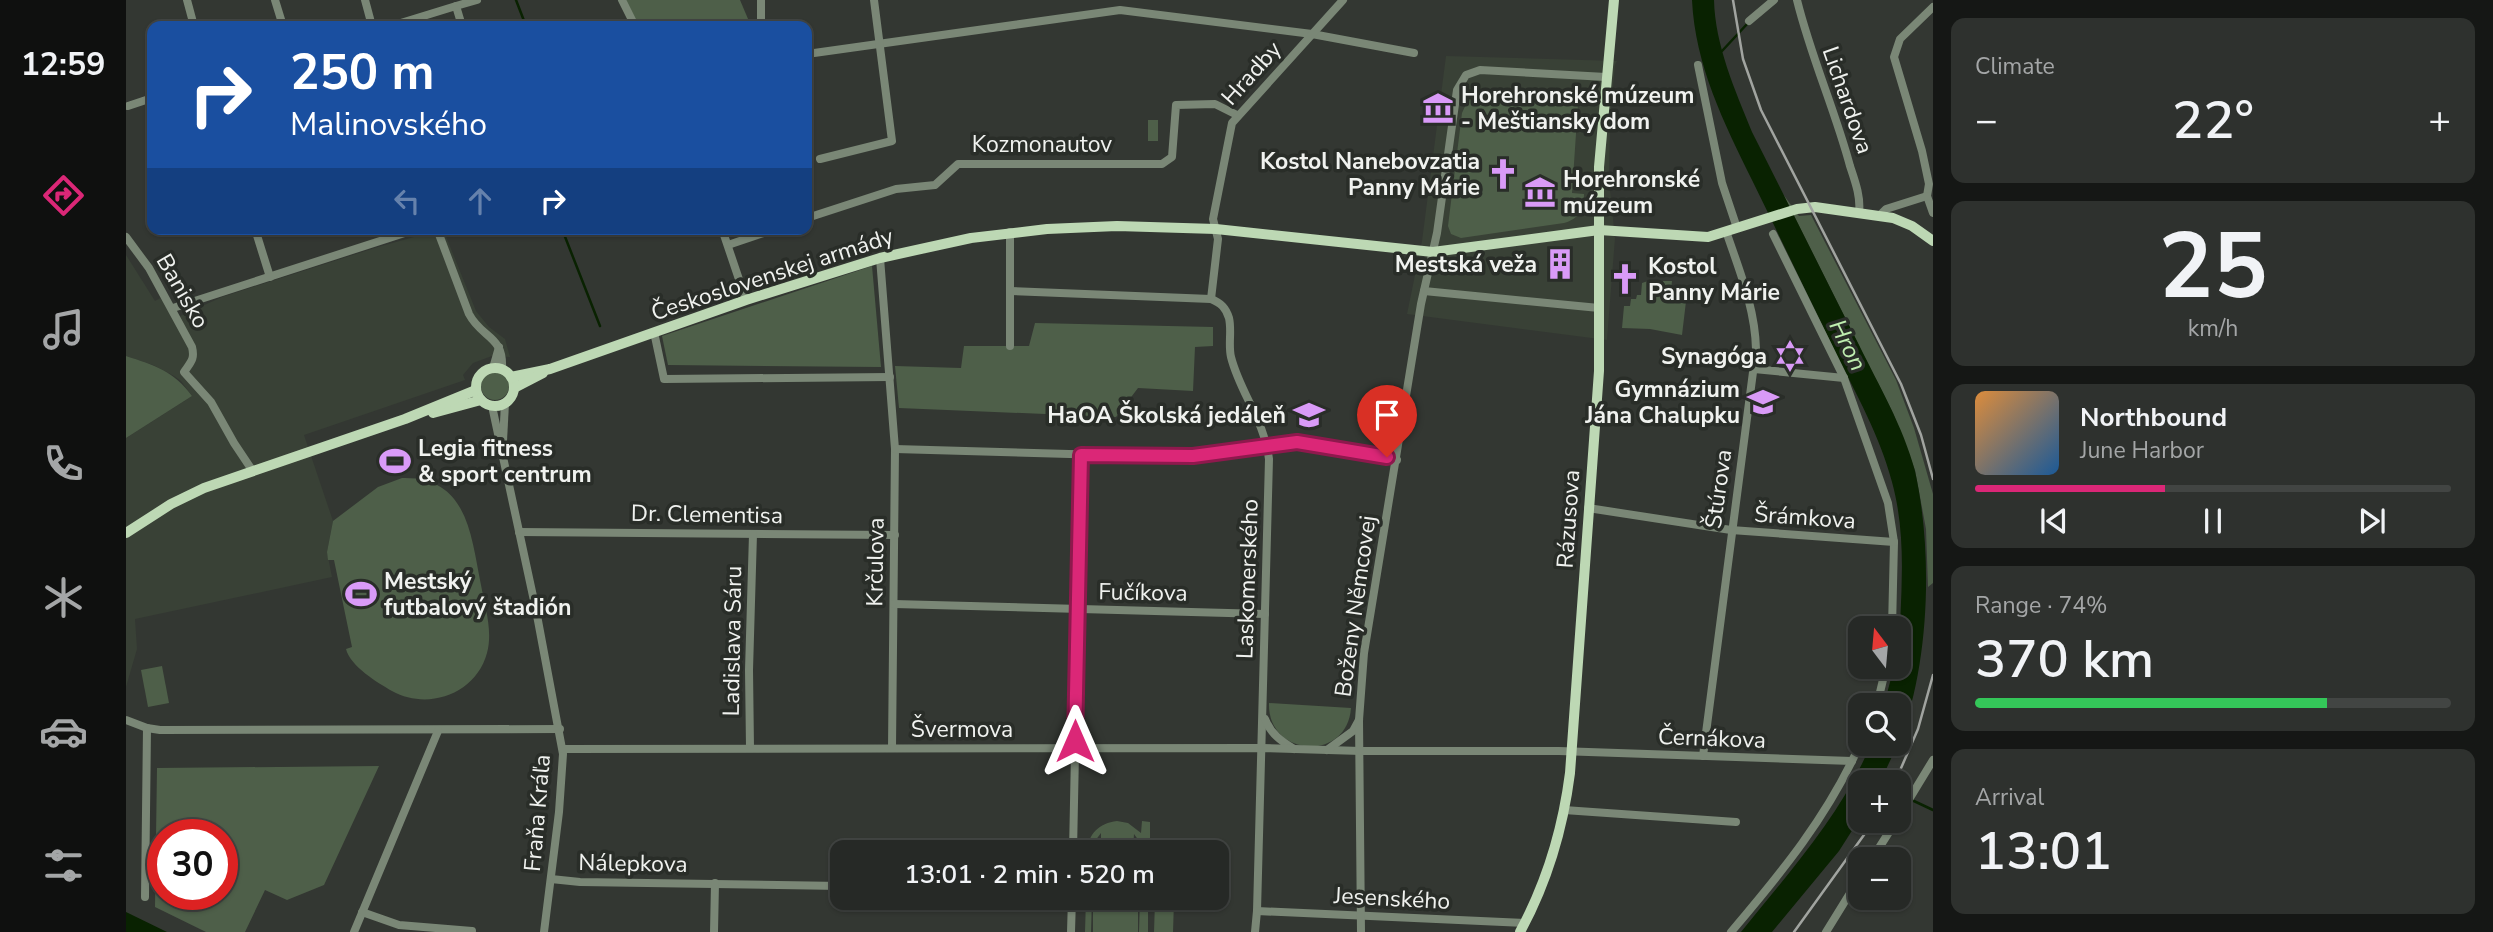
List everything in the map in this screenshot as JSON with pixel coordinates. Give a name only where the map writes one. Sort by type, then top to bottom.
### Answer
[{"type":"main road","name":"Rázusova","points":[[1522,928],[1548,865],[1564,810],[1571,752],[1598,371],[1599,167],[1614,0]]},
{"type":"main road","name":"Československej armády","points":[[511,377],[550,369],[746,300],[880,258],[1010,232],[1117,226],[1216,229],[1433,252],[1599,230],[1708,237],[1797,209],[1815,207],[1902,221],[1933,242]]},
{"type":"main road","points":[[498,369],[511,377],[514,388],[512,396],[505,403],[492,406],[481,400],[476,390],[480,375],[498,369]]},
{"type":"main road","name":"Československej armády","points":[[514,388],[550,369]]},
{"type":"main road","points":[[126,533],[185,496],[252,470],[405,419],[476,390]]},
{"type":"main road","points":[[405,419],[481,400]]},
{"type":"street","points":[[187,0],[193,21]]},
{"type":"street","points":[[275,0],[281,21]]},
{"type":"street","points":[[365,0],[371,21]]},
{"type":"street","points":[[407,21],[477,0]]},
{"type":"street","points":[[622,0],[632,21]]},
{"type":"street","points":[[761,0],[761,21]]},
{"type":"street","points":[[820,159],[892,141],[874,0]]},
{"type":"street","points":[[1119,0],[1120,10]]},
{"type":"street","name":"Hradby","points":[[1211,299],[1218,239],[1213,219],[1232,123],[1343,0]]},
{"type":"street","points":[[1749,20],[1773,0]]},
{"type":"street","name":"Lichardova","points":[[1797,0],[1805,34],[1841,132],[1860,200],[1859,213]]},
{"type":"street","points":[[456,6],[460,21]]},
{"type":"street","points":[[1933,7],[1900,39],[1894,57],[1923,151],[1929,184],[1927,196],[1933,213]]},
{"type":"street","points":[[812,53],[1120,10],[1312,34],[1414,53]]},
{"type":"street","points":[[1698,65],[1723,183],[1737,228]]},
{"type":"street","name":"Boženy Němcovej","points":[[1361,932],[1359,720],[1370,610],[1424,291],[1433,252],[1457,90],[1466,75],[1480,70],[1606,77]]},
{"type":"street","points":[[127,104],[147,99]]},
{"type":"street","name":"Kozmonautov","points":[[812,216],[896,189],[935,185],[958,164],[1161,164],[1172,157],[1175,105],[1215,104],[1237,115]]},
{"type":"street","points":[[1879,216],[1886,209],[1927,196]]},
{"type":"street","name":"Štúrova","points":[[1703,756],[1756,340],[1752,313],[1726,231]]},
{"type":"street","points":[[1010,232],[1010,346]]},
{"type":"street","points":[[1773,234],[1843,378],[1888,503],[1894,542],[1892,616]]},
{"type":"street","points":[[257,235],[270,277]]},
{"type":"street","points":[[173,308],[399,235]]},
{"type":"street","points":[[439,235],[469,314],[477,326],[497,342],[502,355],[498,369]]},
{"type":"street","points":[[724,235],[746,300]]},
{"type":"street","points":[[728,245],[757,235]]},
{"type":"street","name":"Banisko","points":[[126,237],[149,268],[186,331],[194,355],[192,363],[184,372],[211,402],[252,470]]},
{"type":"street","name":"Krčulova","points":[[880,258],[895,449],[892,748]]},
{"type":"street","points":[[1424,291],[1599,308]]},
{"type":"street","points":[[1010,292],[1211,299]]},
{"type":"street","name":"Laskomerského","points":[[1211,299],[1226,310],[1231,329],[1231,358],[1264,431],[1268,446],[1269,515],[1255,932]]},
{"type":"street","points":[[654,332],[664,379],[890,377]]},
{"type":"street","points":[[1754,369],[1843,378]]},
{"type":"street","name":"Fraňa Kráľa","points":[[502,451],[505,403]]},
{"type":"street","name":"Fraňa Kráľa","points":[[492,406],[563,749],[559,811],[544,932]]},
{"type":"street","points":[[895,449],[1176,457],[1308,443],[1397,460]]},
{"type":"street","points":[[1073,840],[1081,455]]},
{"type":"street","name":"Šrámkova","points":[[1588,508],[1731,530],[1894,542]]},
{"type":"street","name":"Dr. Clementisa","points":[[519,532],[895,535]]},
{"type":"street","name":"Ladislava Sáru","points":[[750,748],[749,670],[754,534]]},
{"type":"street","name":"Fučíkova","points":[[894,604],[1265,614]]},
{"type":"street","points":[[1263,709],[1268,728],[1278,739],[1295,749]]},
{"type":"street","points":[[126,720],[147,728],[191,731],[560,729]]},
{"type":"street","name":"Boženy Němcovej","points":[[1327,750],[1353,731],[1359,720]]},
{"type":"street","points":[[145,897],[147,728]]},
{"type":"street","points":[[354,932],[438,731]]},
{"type":"street","name":"Švermova","points":[[563,749],[1262,748],[1571,752]]},
{"type":"street","name":"Černákova","points":[[1571,752],[1852,761]]},
{"type":"street","points":[[1731,932],[1790,862],[1822,818],[1854,756]]},
{"type":"street","points":[[1911,796],[1933,760]]},
{"type":"street","points":[[1564,810],[1736,822]]},
{"type":"street","name":"Nálepkova","points":[[551,879],[580,882],[830,886]]},
{"type":"street","name":"Nálepkova","points":[[714,932],[715,883]]},
{"type":"street","points":[[1826,932],[1848,896]]},
{"type":"street","points":[[1071,932],[1072,910]]},
{"type":"street","name":"Jesenského","points":[[1257,911],[1360,915],[1522,928]]},
{"type":"street","points":[[362,912],[399,925],[472,931]]},
{"type":"shaded area","points":[[624,0],[740,0],[749,21],[634,21]]},
{"type":"shaded area","points":[[1446,56],[1617,61],[1610,121],[1609,181],[1615,238],[1607,340],[1407,314],[1422,241]]},
{"type":"shaded area","points":[[1480,94],[1572,98],[1578,104],[1572,193],[1584,194],[1582,209],[1577,216],[1564,223],[1461,238],[1451,234],[1448,226],[1462,113],[1467,102]]},
{"type":"shaded area","points":[[1148,120],[1158,120],[1158,141],[1148,141]]},
{"type":"shaded area","points":[[1783,194],[1799,216],[1811,215],[1896,380],[1914,428],[1933,494],[1933,583],[1928,587],[1926,529],[1915,470],[1893,413]]},
{"type":"shaded area","points":[[421,235],[445,235],[476,311],[489,327],[505,339],[510,357],[492,356],[473,363],[463,375],[465,380],[304,435],[333,521],[327,552],[332,577],[135,619],[137,649],[126,687],[126,438],[192,396],[174,376],[126,356],[126,255],[155,301],[162,297],[176,318],[222,297]]},
{"type":"shaded area","points":[[872,266],[881,367],[668,365],[662,336]]},
{"type":"shaded area","points":[[1651,280],[1651,288],[1662,288],[1663,281],[1672,281],[1671,291],[1687,293],[1682,335],[1650,329],[1622,328],[1624,306],[1630,306],[1631,299],[1641,295],[1642,283]]},
{"type":"shaded area","points":[[1035,323],[1213,327],[1213,346],[1195,347],[1193,391],[1138,388],[1116,417],[899,408],[895,366],[961,368],[964,346],[1029,346]]},
{"type":"shaded area","points":[[126,356],[171,375],[192,396],[126,438]]},
{"type":"shaded area","points":[[495,372],[505,376],[509,386],[505,396],[495,400],[485,396],[481,386],[485,376]]},
{"type":"shaded area","name":"Mestský futbalový štadión","points":[[402,478],[424,480],[441,487],[463,512],[474,547],[488,619],[489,645],[481,667],[473,679],[462,688],[435,699],[406,697],[392,691],[353,662],[346,649],[352,647],[334,560],[328,560],[333,521],[378,487]]},
{"type":"shaded area","points":[[162,666],[169,703],[148,707],[141,670]]},
{"type":"shaded area","points":[[1269,703],[1351,708],[1346,726],[1336,738],[1323,745],[1308,746],[1293,743],[1280,734],[1272,721]]},
{"type":"shaded area","points":[[379,766],[324,885],[287,900],[265,890],[245,932],[206,932],[161,910],[238,910],[238,819],[156,819],[157,768]]},
{"type":"shaded area","points":[[1117,821],[1128,823],[1141,833],[1142,821],[1150,822],[1150,840],[1138,840],[1134,834],[1134,840],[1101,840],[1101,833],[1096,840],[1090,840],[1105,824]]},
{"type":"shaded area","points":[[1086,910],[1092,910],[1091,932],[1085,932]]},
{"type":"shaded area","points":[[1093,910],[1138,910],[1138,932],[1093,932]]},
{"type":"shaded area","points":[[1140,910],[1148,910],[1148,932],[1139,932]]},
{"type":"shaded area","points":[[1155,910],[1174,910],[1173,932],[1154,932]]},
{"type":"water","name":"Hron","points":[[1692,0],[1714,0],[1722,50],[1752,132],[1890,406],[1915,471],[1921,503],[1926,572],[1922,643],[1911,703],[1911,693],[1887,693],[1891,679],[1911,679],[1911,616],[1901,616],[1902,551],[1892,482],[1867,415],[1722,115],[1705,70],[1694,24]]},
{"type":"water","points":[[1865,756],[1892,756],[1886,770],[1859,770]]},
{"type":"water","points":[[1848,790],[1848,833],[1850,833],[1839,851],[1772,932],[1741,932],[1795,865]]},
{"type":"water","points":[[126,912],[167,932],[126,932]]},
{"type":"waterway","points":[[516,0],[524,21]]},
{"type":"waterway","points":[[1722,51],[1748,23]]},
{"type":"waterway","points":[[564,235],[600,326]]},
{"type":"waterway","points":[[1911,800],[1933,810]]},
{"type":"railway","points":[[1733,0],[1743,59],[1761,110],[1901,384],[1921,435],[1933,479]]},
{"type":"railway","points":[[1900,770],[1918,729],[1933,675]]},
{"type":"railway","points":[[1794,932],[1865,833]]},
{"type":"place","name":"Horehronské múzeum - Meštiansky dom","points":[[1438,108]]},
{"type":"place","name":"Kostol Nanebovzatia Panny Márie","points":[[1503,174]]},
{"type":"place","name":"Horehronské múzeum","points":[[1540,192]]},
{"type":"place","name":"Mestská veža","points":[[1560,264]]},
{"type":"place","name":"Kostol Panny Márie","points":[[1625,279]]},
{"type":"place","name":"Synagóga","points":[[1790,356]]},
{"type":"place","name":"Gymnázium Jána Chalupku","points":[[1763,402]]},
{"type":"place","name":"HaOA Školská jedáleň","points":[[1309,415]]},
{"type":"place","name":"Legia fitness & sport centrum","points":[[395,461]]},
{"type":"place","name":"Mestský futbalový štadión","points":[[361,594]]},
{"type":"route","points":[[1075,741],[1081,455],[1193,456],[1297,442],[1387,457]]}]
